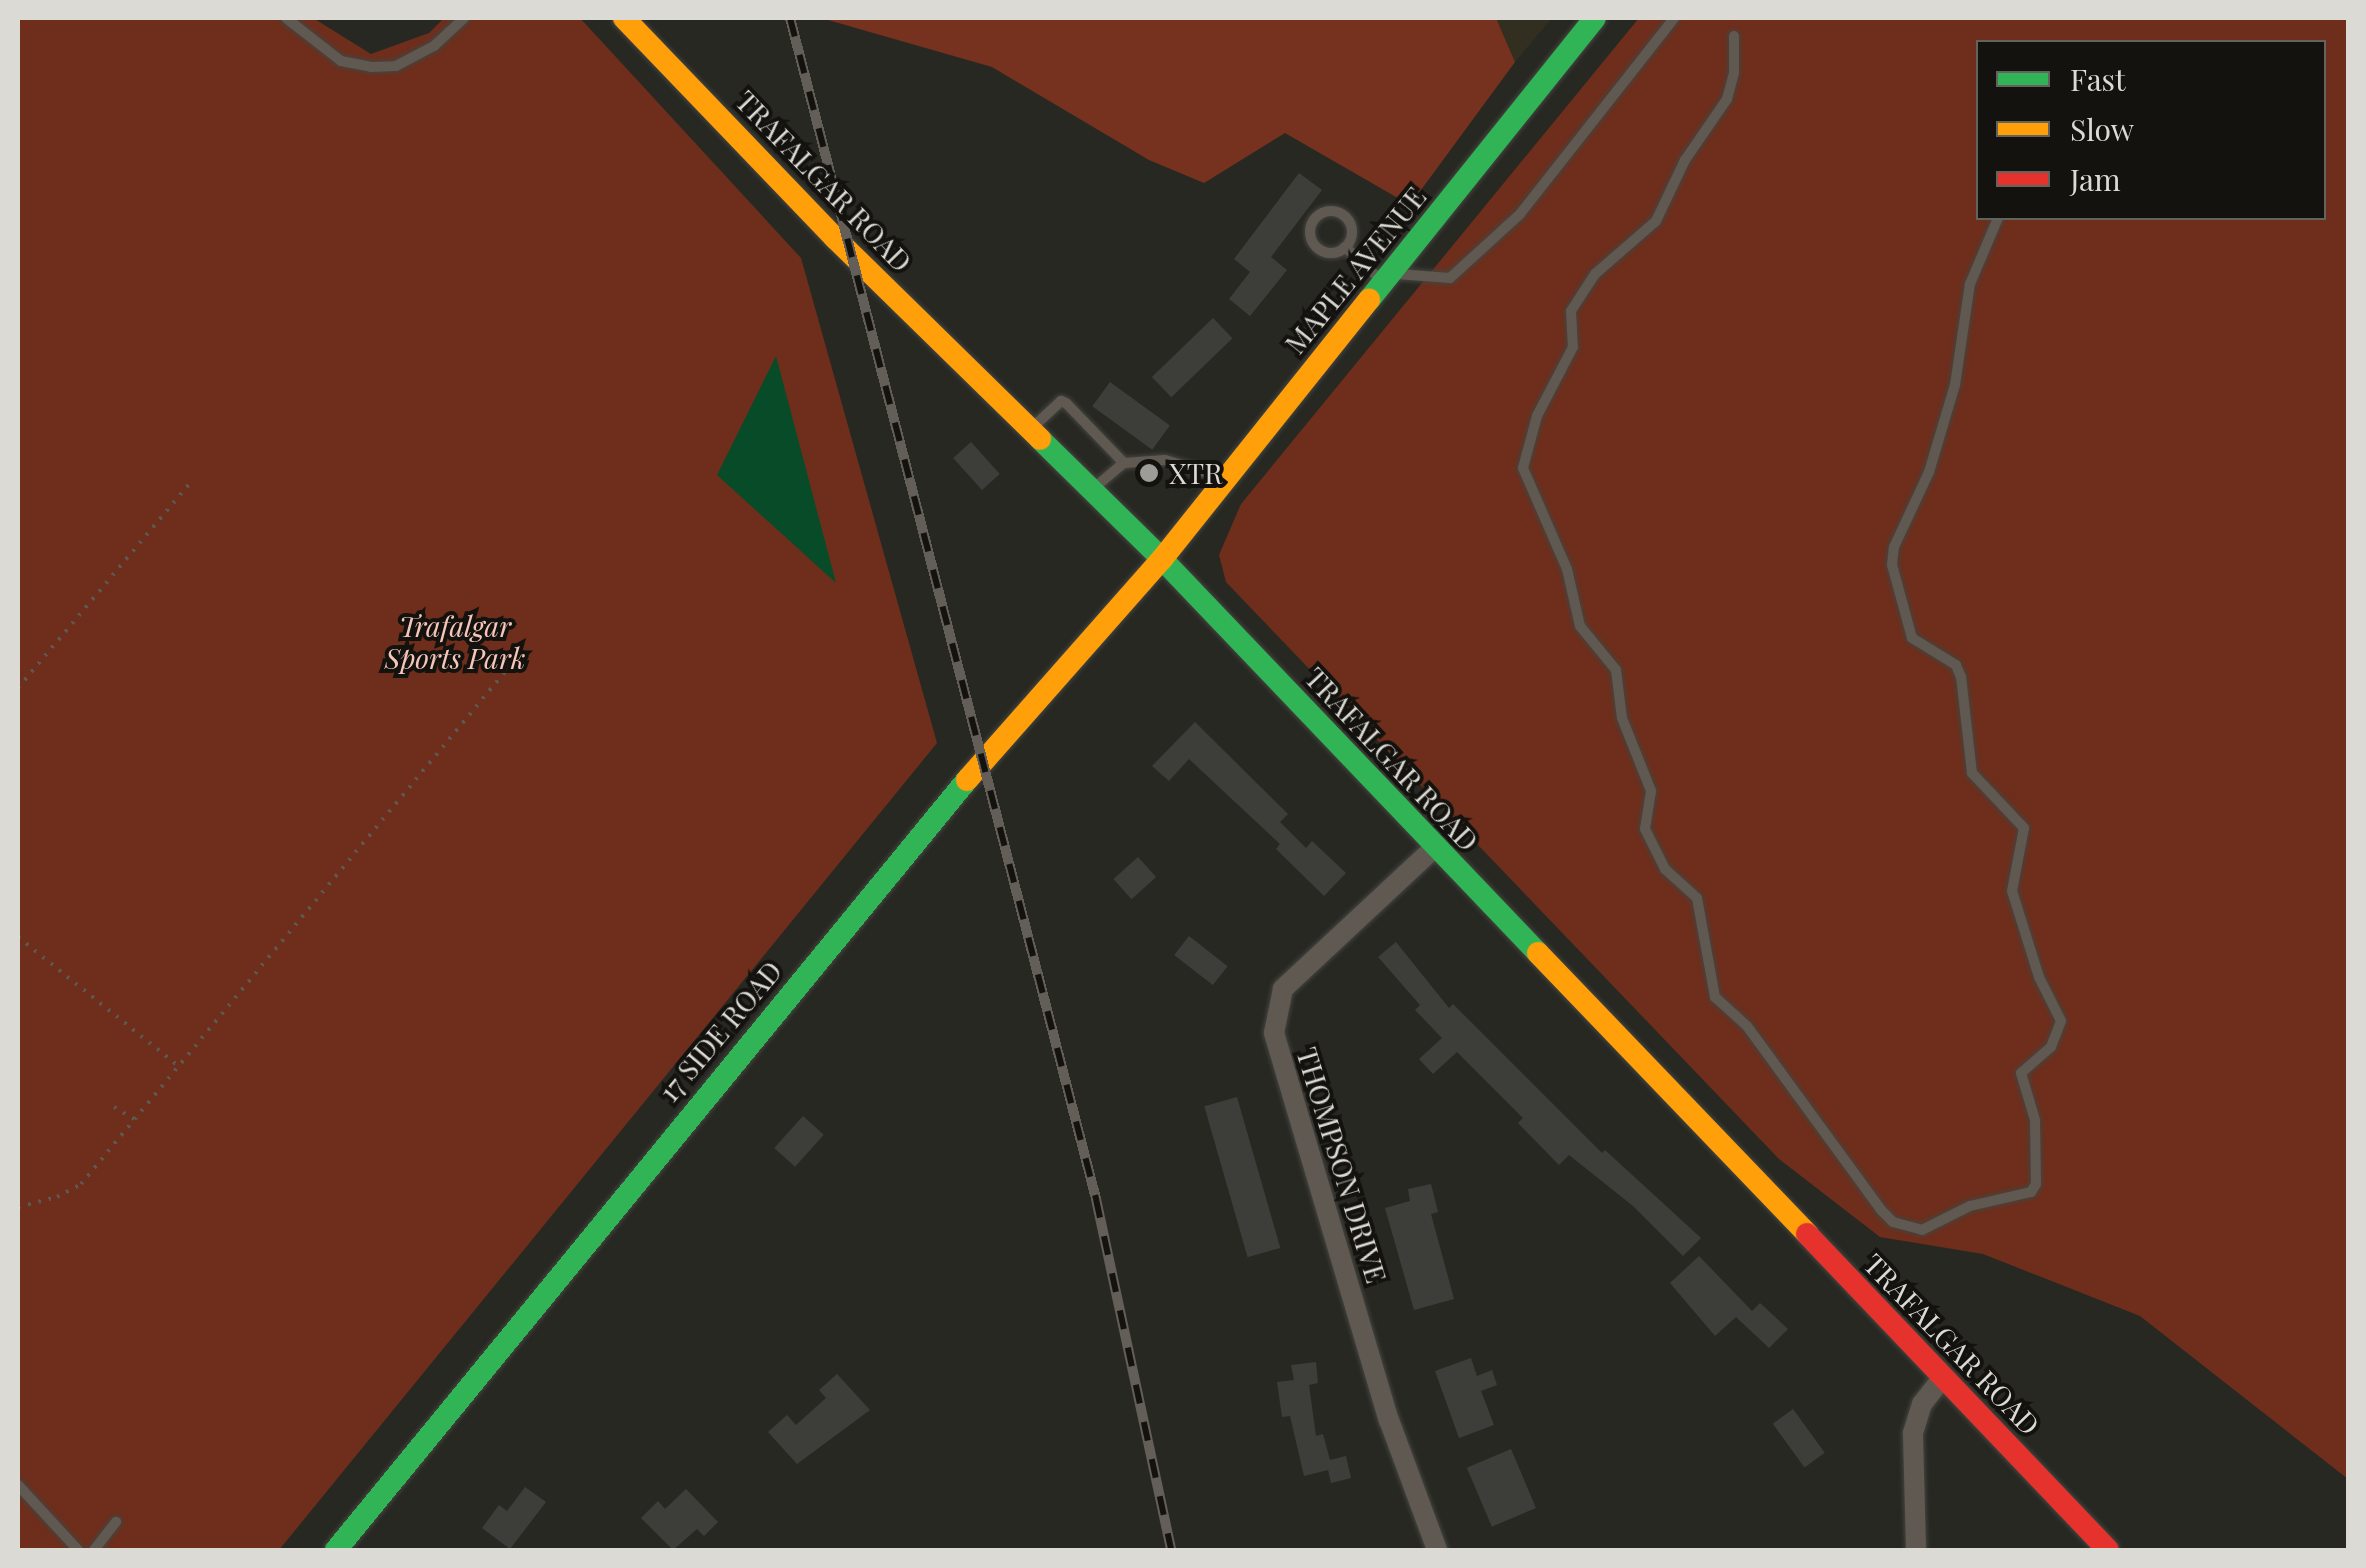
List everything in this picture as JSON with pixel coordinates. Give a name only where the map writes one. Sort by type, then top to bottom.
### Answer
[{"type":"main road","name":"TRAFALGAR ROAD","points":[[624,18],[835,238],[1162,559],[2108,1550]]},
{"type":"main road","name":"MAPLE AVENUE","points":[[1162,559],[1595,18]]},
{"type":"main road","name":"17 SIDE ROAD","points":[[336,1550],[572,1256],[983,761],[1162,559]]},
{"type":"street","name":"THOMPSON DRIVE","points":[[1434,848],[1284,990],[1274,1033],[1388,1420],[1437,1550]]},
{"type":"street","points":[[1916,1550],[1913,1433],[1922,1404],[1943,1377]]},
{"type":"lane","points":[[286,18],[342,61],[396,66],[434,46],[457,20]]},
{"type":"lane","points":[[1344,247],[1388,277],[1450,278],[1506,227],[1674,18]]},
{"type":"lane","points":[[1734,36],[1734,72],[1726,99],[1685,160],[1656,221],[1595,274],[1572,312],[1573,347],[1537,416],[1522,468],[1568,568],[1580,626],[1616,670],[1622,718],[1652,791],[1645,830],[1665,869],[1697,898],[1714,997],[1746,1026],[1881,1210],[1893,1222],[1922,1230],[1970,1206],[2031,1192],[2036,1184],[2035,1120],[2021,1073],[2051,1047],[2060,1034],[2061,1021],[2039,977],[2012,891],[2024,828],[1972,773],[1961,677],[1956,665],[1912,638],[1892,566],[1894,547],[1929,472],[1956,384],[1970,284],[1997,220]]},
{"type":"lane","points":[[1333,210],[1346,216],[1353,230],[1344,247],[1337,253],[1322,252],[1312,241],[1310,226],[1319,214],[1333,210]]},
{"type":"lane","points":[[1030,430],[1061,401],[1124,463]]},
{"type":"lane","points":[[1092,490],[1124,463],[1165,460],[1226,479]]},
{"type":"lane","points":[[18,1485],[78,1550]]},
{"type":"lane","points":[[94,1550],[116,1522]]},
{"type":"path","points":[[18,688],[192,481]]},
{"type":"path","points":[[18,1206],[57,1198],[81,1184],[513,662]]},
{"type":"path","points":[[18,937],[177,1065]]},
{"type":"path","points":[[114,1108],[136,1120]]},
{"type":"shaded area","points":[[821,18],[1496,18],[1515,62],[1410,205],[1285,133],[1204,183],[1149,160],[992,67]]},
{"type":"shaded area","points":[[1496,18],[1552,18],[1515,62]]},
{"type":"shaded area","points":[[776,356],[836,583],[717,475]]},
{"type":"green space","name":"Trafalgar Sports Park","points":[[18,18],[313,18],[371,54],[429,33],[444,18],[580,18],[801,258],[937,743],[279,1550],[18,1550]]},
{"type":"green space","points":[[1639,18],[2348,18],[2348,1479],[2140,1316],[1983,1254],[1880,1237],[1779,1159],[1226,582],[1219,555],[1241,504]]},
{"type":"building","points":[[1299,173],[1322,190],[1271,257],[1287,270],[1250,316],[1229,299],[1250,272],[1234,259]]},
{"type":"building","points":[[1213,318],[1232,338],[1171,397],[1152,377]]},
{"type":"building","points":[[1110,382],[1170,425],[1152,450],[1092,406]]},
{"type":"building","points":[[971,442],[1000,474],[982,490],[953,458]]},
{"type":"building","points":[[1195,722],[1288,814],[1280,822],[1306,848],[1312,841],[1346,873],[1324,896],[1276,849],[1280,844],[1189,759],[1169,781],[1152,766]]},
{"type":"building","points":[[1138,857],[1156,877],[1132,899],[1113,879]]},
{"type":"building","points":[[1189,936],[1228,966],[1213,985],[1174,955]]},
{"type":"building","points":[[1396,942],[1449,1008],[1453,1004],[1602,1153],[1605,1150],[1701,1238],[1683,1256],[1633,1206],[1569,1155],[1559,1165],[1518,1123],[1523,1118],[1457,1052],[1433,1074],[1419,1059],[1442,1038],[1415,1010],[1420,1005],[1378,957]]},
{"type":"building","points":[[1237,1097],[1280,1248],[1248,1257],[1204,1106]]},
{"type":"building","points":[[803,1116],[824,1135],[795,1167],[774,1148]]},
{"type":"building","points":[[1431,1184],[1438,1212],[1431,1214],[1454,1299],[1414,1310],[1385,1208],[1410,1201],[1408,1189]]},
{"type":"building","points":[[1699,1256],[1752,1311],[1760,1303],[1788,1329],[1769,1348],[1736,1317],[1715,1336],[1670,1283]]},
{"type":"building","points":[[1471,1358],[1477,1376],[1492,1370],[1497,1385],[1481,1391],[1494,1425],[1459,1438],[1435,1371]]},
{"type":"building","points":[[1316,1362],[1318,1383],[1309,1385],[1316,1436],[1323,1434],[1330,1460],[1346,1456],[1351,1478],[1331,1483],[1328,1470],[1304,1476],[1290,1416],[1282,1417],[1277,1382],[1294,1380],[1291,1365]]},
{"type":"building","points":[[837,1374],[870,1410],[797,1464],[768,1432],[787,1415],[796,1425],[826,1398],[819,1390]]},
{"type":"building","points":[[1793,1409],[1825,1453],[1805,1467],[1773,1424]]},
{"type":"building","points":[[1511,1449],[1536,1508],[1492,1527],[1467,1468]]},
{"type":"building","points":[[525,1487],[546,1502],[510,1549],[482,1528],[499,1505],[507,1511]]},
{"type":"building","points":[[686,1489],[718,1522],[704,1536],[697,1529],[673,1550],[641,1518],[658,1501],[665,1509]]},
{"type":"railway","points":[[790,18],[1096,1199],[1171,1550]]},
{"type":"traffic: fast","points":[[1369,300],[1595,18]]},
{"type":"traffic: fast","points":[[1040,439],[1162,559],[1538,953]]},
{"type":"traffic: fast","points":[[336,1550],[967,780]]},
{"type":"traffic: slow","points":[[624,18],[835,238],[1040,439]]},
{"type":"traffic: slow","points":[[967,780],[1162,559],[1369,300]]},
{"type":"traffic: slow","points":[[1538,953],[1807,1234]]},
{"type":"traffic: jam","points":[[1807,1234],[2108,1550]]},
{"type":"place","name":"XTR","points":[[1149,473]]}]
